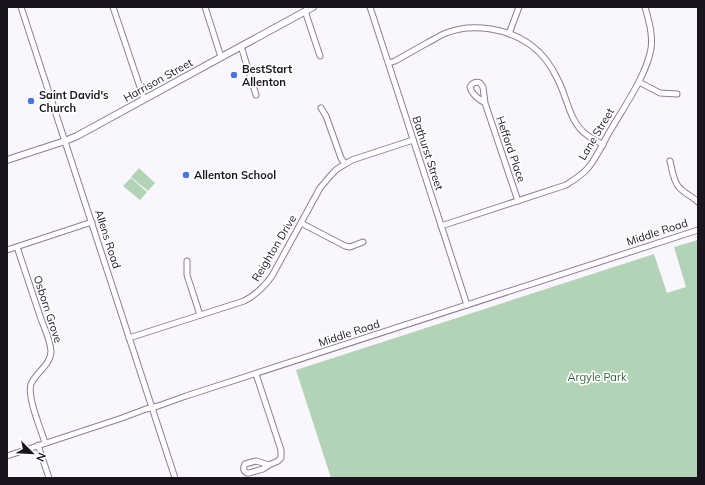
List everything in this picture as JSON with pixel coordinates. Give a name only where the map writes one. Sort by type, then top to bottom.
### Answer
[{"type":"street","name":"Allens Road","points":[[21,7],[175,478]]},
{"type":"street","points":[[113,7],[144,99]]},
{"type":"street","points":[[205,7],[221,57]]},
{"type":"street","name":"Harrison Street","points":[[7,160],[77,136],[313,7]]},
{"type":"street","name":"Bathurst Street","points":[[370,7],[467,305]]},
{"type":"street","points":[[509,34],[519,7]]},
{"type":"street","name":"Lane Street","points":[[441,226],[557,188],[575,179],[589,167],[603,145],[646,66],[651,48],[651,29],[645,7]]},
{"type":"street","points":[[305,11],[320,56]]},
{"type":"street","points":[[389,63],[445,33],[455,30],[480,28],[491,29],[509,34],[532,46],[547,61],[562,88],[574,122],[587,135],[603,145]]},
{"type":"street","points":[[241,46],[256,95]]},
{"type":"street","points":[[638,82],[660,93],[677,94]]},
{"type":"street","name":"Hefford Place","points":[[485,103],[518,201]]},
{"type":"street","points":[[321,108],[326,116],[341,158],[345,164]]},
{"type":"street","name":"Reighton Drive","points":[[129,338],[244,301],[256,294],[272,276],[325,181],[337,169],[360,157],[413,140]]},
{"type":"street","points":[[670,161],[675,181],[678,186],[698,202]]},
{"type":"street","points":[[7,250],[92,222]]},
{"type":"street","points":[[301,223],[345,246],[350,247],[363,242]]},
{"type":"street","name":"Middle Road","points":[[7,456],[146,409],[698,230]]},
{"type":"street","name":"Osborn Grove","points":[[17,247],[51,351],[48,362],[31,385],[30,394],[45,443]]},
{"type":"street","points":[[186,261],[187,275],[200,315]]},
{"type":"street","points":[[256,374],[281,450],[281,458],[269,465]]},
{"type":"street","points":[[38,445],[49,478]]},
{"type":"green space","points":[[139,168],[155,183],[148,191],[131,177]]},
{"type":"green space","points":[[131,178],[147,192],[140,200],[123,186]]},
{"type":"green space","name":"Argyle Park","points":[[698,240],[698,478],[331,478],[296,370],[654,254],[667,293],[686,287],[674,247]]},
{"type":"place","name":"BestStart Allenton","points":[[234,75]]},
{"type":"place","name":"Saint David's Church","points":[[31,101]]},
{"type":"place","name":"Allenton School","points":[[186,175]]}]
